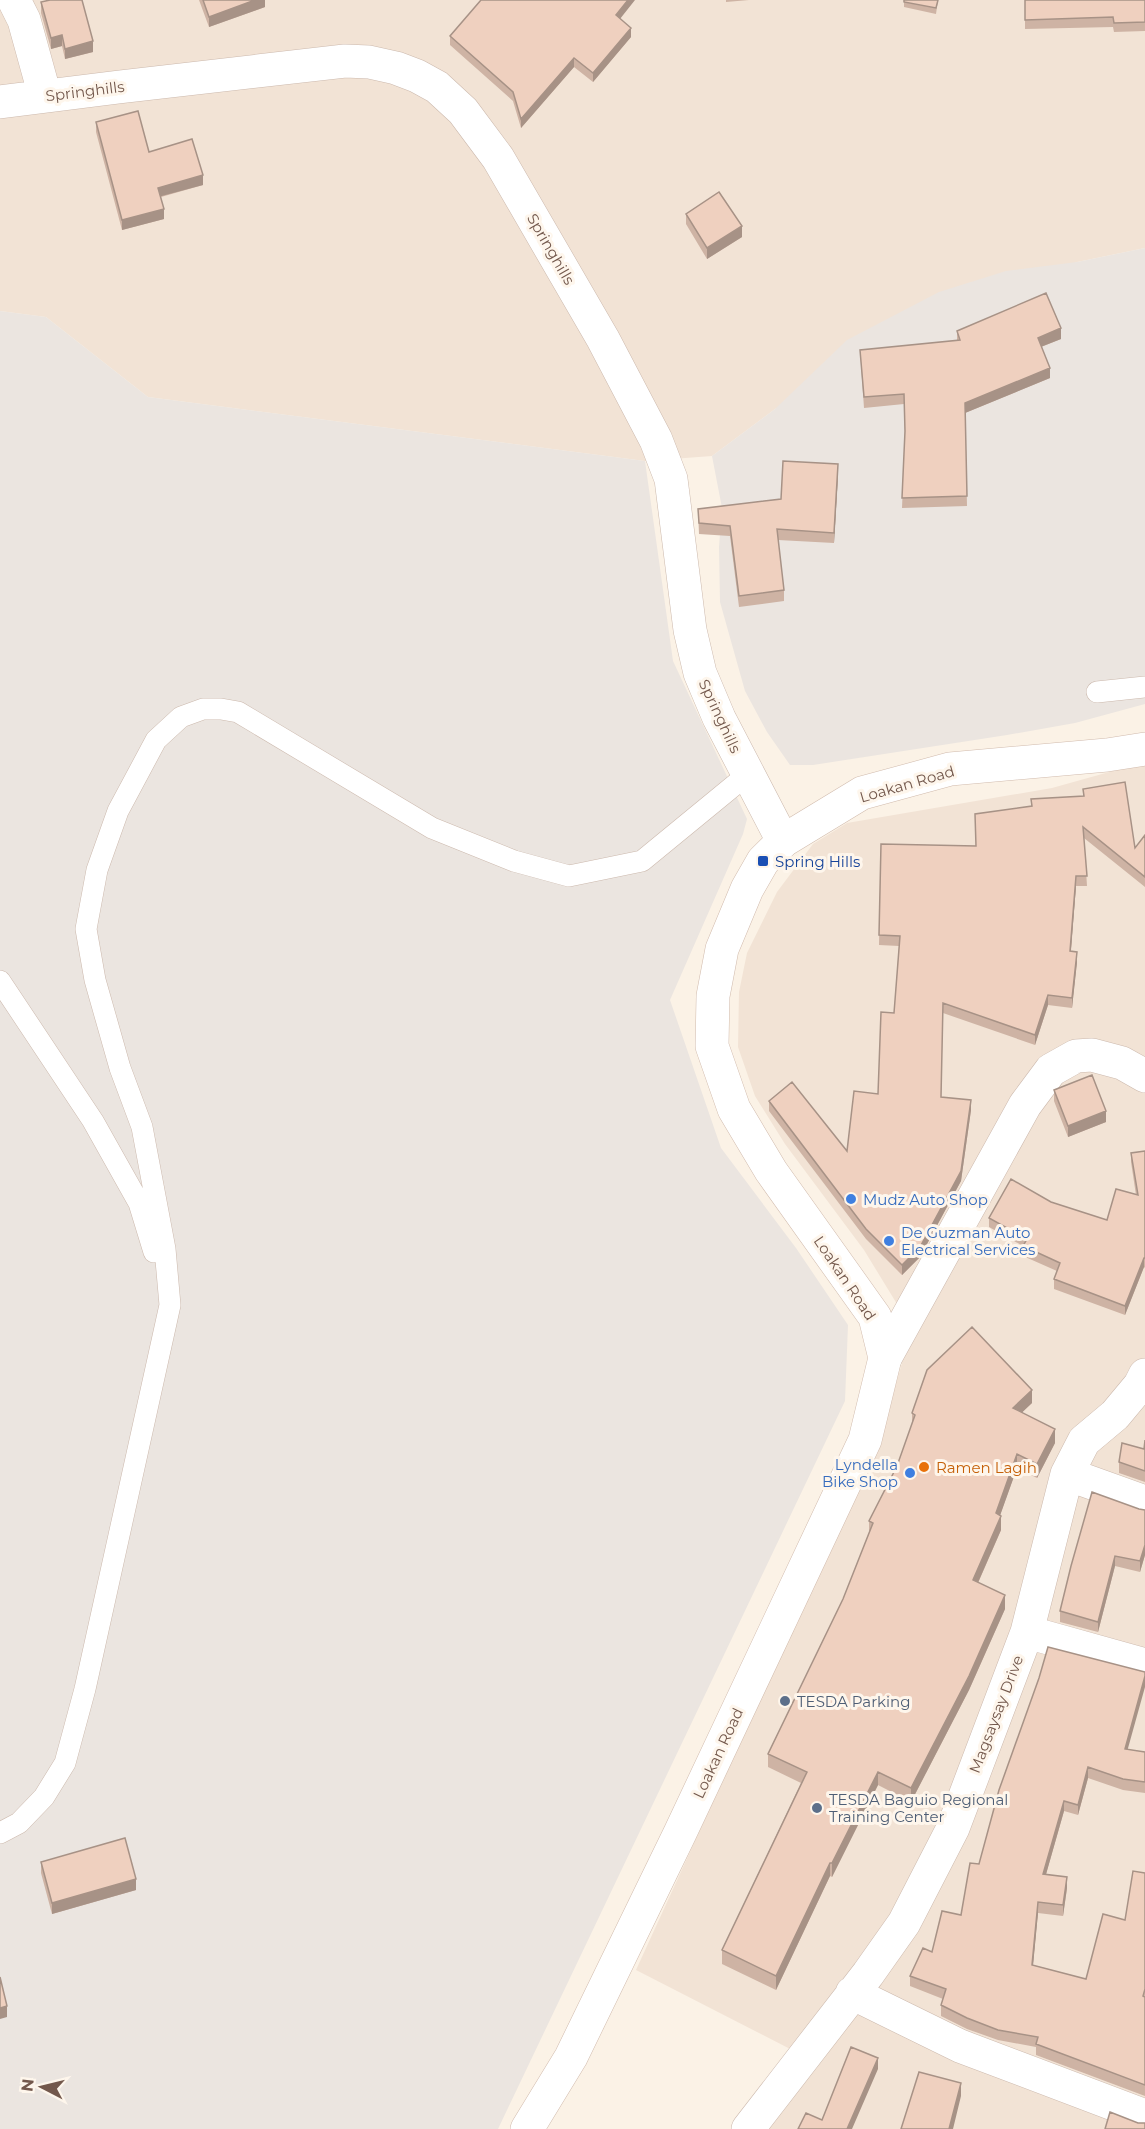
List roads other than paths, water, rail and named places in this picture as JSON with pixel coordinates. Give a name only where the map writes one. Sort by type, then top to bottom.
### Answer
[{"type":"street","points":[[14,0],[24,20],[45,96]]},
{"type":"street","name":"Springhills","points":[[0,102],[345,62],[369,62],[396,68],[437,87],[446,95],[462,111],[498,158],[603,339],[656,440],[670,479],[690,630],[700,673],[719,718],[783,841]]},
{"type":"street","name":"Loakan Road","points":[[527,2129],[571,2057],[685,1823],[866,1440],[885,1358],[875,1317],[783,1188],[734,1109],[712,1046],[713,996],[722,949],[747,889],[763,861],[783,841],[862,793],[950,769],[1107,755],[1145,749]]},
{"type":"street","points":[[885,1358],[1025,1105],[1051,1070],[1076,1056],[1092,1056],[1122,1063],[1145,1076]]},
{"type":"street","name":"Magsaysay Drive","points":[[748,2129],[868,1974],[904,1923],[953,1828],[1027,1632],[1067,1474],[1084,1441],[1115,1415],[1140,1385],[1145,1375]]},
{"type":"street","points":[[1067,1474],[1145,1502]]},
{"type":"street","points":[[1027,1632],[1145,1665]]},
{"type":"street","points":[[852,1993],[960,2046],[1145,2116]]},
{"type":"lane","points":[[1097,692],[1145,687]]},
{"type":"lane","points":[[0,1833],[19,1822],[44,1797],[65,1762],[85,1689],[170,1305],[165,1249],[142,1127],[110,1035],[95,980],[86,929],[97,870],[118,811],[156,740],[181,717],[203,709],[238,712],[432,828],[514,861],[569,876],[642,861],[748,774]]},
{"type":"lane","points":[[0,981],[93,1120],[139,1203],[170,1305]]},
{"type":"place","name":"Spring Hills","points":[[763,861]]},
{"type":"place","name":"Mudz Auto Shop","points":[[851,1199]]},
{"type":"place","name":"De Guzman Auto Electrical Services","points":[[889,1241]]},
{"type":"place","name":"Ramen Lagih","points":[[924,1467]]},
{"type":"place","name":"Lyndella Bike Shop","points":[[910,1473]]},
{"type":"place","name":"TESDA Parking","points":[[785,1701]]},
{"type":"place","name":"TESDA Baguio Regional Training Center","points":[[817,1808]]}]
